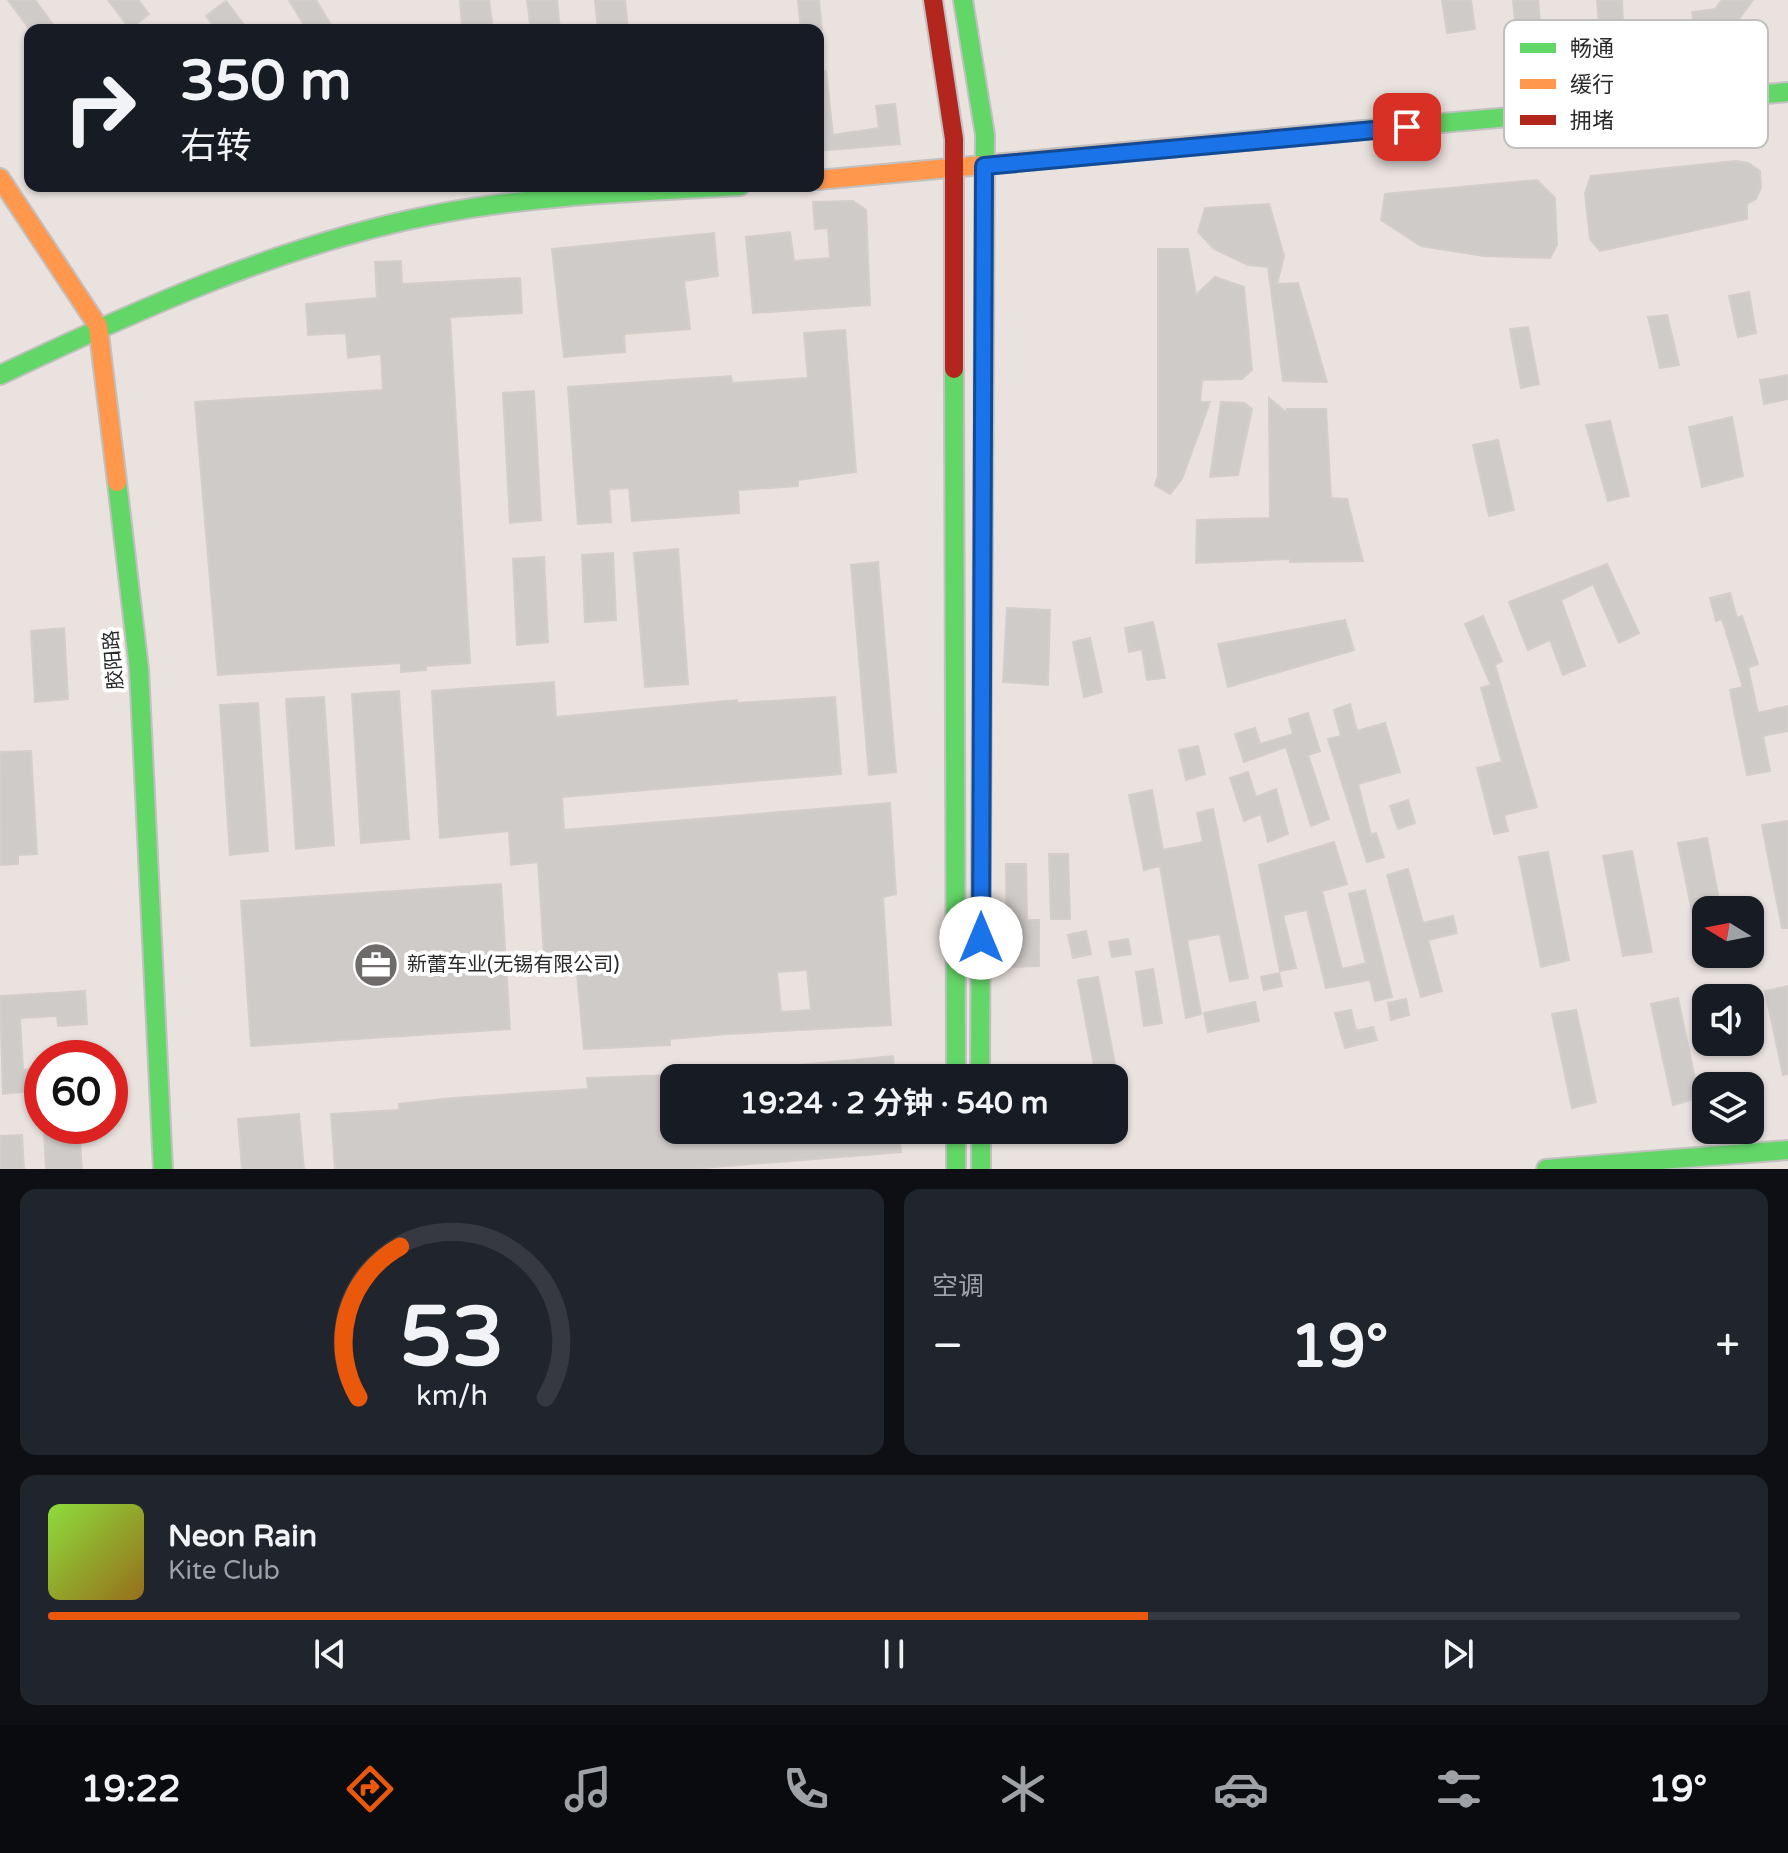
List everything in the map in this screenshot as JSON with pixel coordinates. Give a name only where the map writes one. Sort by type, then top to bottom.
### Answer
[{"type":"main road","points":[[933,0],[954,139],[956,1064]]},
{"type":"main road","points":[[963,0],[985,135],[980,1064]]},
{"type":"main road","points":[[1768,94],[1788,92]]},
{"type":"main road","points":[[824,180],[1504,118]]},
{"type":"main road","name":"胶阳路","points":[[0,178],[98,326],[139,669],[163,1169]]},
{"type":"main road","points":[[0,375],[98,326],[274,255],[430,215],[500,203],[655,192]]},
{"type":"main road","points":[[956,1144],[956,1169]]},
{"type":"main road","points":[[981,1144],[981,1169]]},
{"type":"main road","points":[[1546,1169],[1788,1150]]},
{"type":"building","points":[[8,0],[35,0],[53,24],[26,24]]},
{"type":"building","points":[[108,0],[138,0],[149,14],[136,24],[126,24]]},
{"type":"building","points":[[289,0],[316,0],[330,24],[303,24]]},
{"type":"building","points":[[460,0],[489,0],[492,23],[462,24]]},
{"type":"building","points":[[527,0],[557,0],[559,24],[530,24]]},
{"type":"building","points":[[595,0],[625,0],[627,24],[597,24]]},
{"type":"building","points":[[798,0],[819,0],[821,24],[800,24]]},
{"type":"building","points":[[1442,0],[1471,0],[1475,29],[1447,33]]},
{"type":"building","points":[[1513,0],[1538,0],[1540,20],[1515,20]]},
{"type":"building","points":[[1597,0],[1622,0],[1623,20],[1599,20]]},
{"type":"building","points":[[1722,0],[1753,0],[1738,20],[1693,20],[1692,12],[1715,9]]},
{"type":"building","points":[[226,1],[243,24],[212,24],[206,16]]},
{"type":"building","points":[[824,71],[833,135],[879,128],[876,106],[895,104],[900,144],[824,150]]},
{"type":"building","points":[[1736,161],[1748,163],[1760,171],[1761,187],[1756,199],[1747,204],[1747,219],[1600,251],[1590,239],[1585,193],[1591,176]]},
{"type":"building","points":[[1537,180],[1555,198],[1557,245],[1550,258],[1484,256],[1421,246],[1381,220],[1385,194]]},
{"type":"building","points":[[853,201],[866,210],[870,305],[753,313],[746,237],[790,232],[794,261],[830,258],[828,228],[815,229],[813,202]]},
{"type":"building","points":[[1269,204],[1284,256],[1277,284],[1298,283],[1327,382],[1283,381],[1268,267],[1248,265],[1214,249],[1198,232],[1205,208]]},
{"type":"building","points":[[714,233],[718,276],[684,281],[690,329],[624,334],[625,352],[564,357],[552,249]]},
{"type":"building","points":[[1158,249],[1188,249],[1196,295],[1215,277],[1244,287],[1252,370],[1242,379],[1202,380],[1200,402],[1210,402],[1182,479],[1170,494],[1155,485],[1158,476]]},
{"type":"building","points":[[401,261],[402,284],[520,278],[522,313],[450,317],[470,663],[426,666],[426,670],[401,672],[401,663],[218,675],[195,402],[383,390],[381,354],[348,358],[346,333],[308,335],[306,304],[377,298],[375,262]]},
{"type":"building","points":[[1749,292],[1756,333],[1738,337],[1729,296]]},
{"type":"building","points":[[1667,315],[1679,365],[1660,368],[1648,317]]},
{"type":"building","points":[[1528,327],[1539,384],[1521,388],[1510,329]]},
{"type":"building","points":[[845,330],[856,472],[798,480],[798,486],[738,490],[739,513],[632,521],[629,488],[609,489],[611,522],[578,524],[568,387],[731,376],[732,383],[808,378],[804,333]]},
{"type":"building","points":[[1788,375],[1788,399],[1764,404],[1760,380]]},
{"type":"building","points":[[534,391],[541,520],[510,523],[503,393]]},
{"type":"building","points":[[1269,398],[1287,413],[1287,409],[1326,409],[1331,498],[1347,499],[1363,561],[1290,562],[1290,559],[1196,563],[1197,520],[1270,518]]},
{"type":"building","points":[[1221,402],[1244,403],[1252,409],[1238,475],[1210,477]]},
{"type":"building","points":[[1732,417],[1743,476],[1702,487],[1689,427]]},
{"type":"building","points":[[1610,421],[1629,496],[1608,501],[1586,425]]},
{"type":"building","points":[[1498,440],[1514,510],[1489,516],[1473,445]]},
{"type":"building","points":[[678,549],[688,684],[645,687],[634,553]]},
{"type":"building","points":[[613,553],[616,620],[585,622],[582,555]]},
{"type":"building","points":[[544,557],[548,642],[517,645],[513,559]]},
{"type":"building","points":[[878,562],[896,772],[869,775],[851,565]]},
{"type":"building","points":[[1607,564],[1639,633],[1619,643],[1593,584],[1561,600],[1585,666],[1563,675],[1550,640],[1528,650],[1509,602]]},
{"type":"building","points":[[1730,593],[1737,618],[1742,616],[1758,664],[1748,667],[1758,713],[1788,706],[1788,731],[1763,736],[1770,771],[1747,775],[1730,690],[1743,687],[1722,619],[1716,621],[1710,598]]},
{"type":"building","points":[[1007,608],[1050,610],[1048,685],[1003,682]]},
{"type":"building","points":[[1483,616],[1502,661],[1495,665],[1537,807],[1504,815],[1508,831],[1494,834],[1477,768],[1502,762],[1481,688],[1491,685],[1465,624]]},
{"type":"building","points":[[1345,620],[1354,650],[1228,687],[1218,644]]},
{"type":"building","points":[[1153,622],[1165,678],[1147,680],[1142,649],[1129,652],[1125,628]]},
{"type":"building","points":[[64,628],[68,699],[35,702],[31,631]]},
{"type":"building","points":[[1090,638],[1102,692],[1084,697],[1073,642]]},
{"type":"building","points":[[554,682],[556,717],[737,700],[737,703],[835,697],[841,774],[562,797],[564,830],[890,803],[896,894],[883,897],[891,1025],[728,1034],[670,1039],[670,1045],[584,1049],[575,952],[544,954],[538,862],[511,865],[509,831],[440,838],[432,691]],"holes":[[[807,970],[811,1010],[781,1012],[777,972]]]},
{"type":"building","points":[[399,691],[409,839],[361,843],[352,694]]},
{"type":"building","points":[[324,697],[334,845],[296,849],[286,699]]},
{"type":"building","points":[[258,703],[268,851],[230,855],[220,705]]},
{"type":"building","points":[[1350,704],[1357,731],[1385,723],[1400,772],[1358,784],[1371,835],[1376,833],[1384,857],[1367,862],[1328,739],[1341,736],[1334,710]]},
{"type":"building","points":[[1308,713],[1320,751],[1308,755],[1329,819],[1311,826],[1286,747],[1244,762],[1235,734],[1255,728],[1260,744],[1293,734],[1289,719]]},
{"type":"building","points":[[1198,746],[1205,774],[1186,780],[1179,750]]},
{"type":"building","points":[[31,751],[37,854],[18,855],[18,864],[1,865],[0,752]]},
{"type":"building","points":[[1248,772],[1256,797],[1276,789],[1288,834],[1268,842],[1261,814],[1244,821],[1230,778]]},
{"type":"building","points":[[1152,790],[1163,850],[1203,842],[1197,813],[1213,809],[1248,978],[1230,981],[1220,934],[1187,940],[1201,1014],[1186,1018],[1160,866],[1144,870],[1129,795]]},
{"type":"building","points":[[1408,800],[1415,823],[1398,829],[1390,806]]},
{"type":"building","points":[[1788,821],[1788,928],[1782,928],[1762,825]]},
{"type":"building","points":[[1707,838],[1718,896],[1692,896],[1692,911],[1678,843]]},
{"type":"building","points":[[1334,842],[1347,884],[1322,891],[1342,969],[1366,963],[1349,894],[1365,890],[1392,997],[1375,1001],[1370,980],[1326,988],[1307,910],[1283,915],[1296,968],[1280,971],[1259,865]]},
{"type":"building","points":[[1632,851],[1652,952],[1623,956],[1603,856]]},
{"type":"building","points":[[1548,852],[1569,960],[1541,967],[1519,857]]},
{"type":"building","points":[[1049,854],[1068,854],[1070,919],[1051,919]]},
{"type":"building","points":[[1006,864],[1026,864],[1027,920],[1039,920],[1039,966],[1007,967]]},
{"type":"building","points":[[1408,869],[1423,923],[1453,916],[1457,933],[1428,940],[1442,991],[1421,997],[1387,875]]},
{"type":"building","name":"新蕾车业(无锡有限公司)","points":[[501,884],[510,1029],[251,1046],[241,901]]},
{"type":"building","points":[[1086,931],[1091,954],[1073,958],[1068,935]]},
{"type":"building","points":[[1128,939],[1131,954],[1112,957],[1109,942]]},
{"type":"building","points":[[1153,969],[1162,1023],[1144,1026],[1136,972]]},
{"type":"building","points":[[1279,973],[1282,986],[1264,990],[1261,977]]},
{"type":"building","points":[[1098,977],[1115,1064],[1094,1064],[1078,980]]},
{"type":"building","points":[[1788,986],[1788,1074],[1783,1075],[1765,991]]},
{"type":"building","points":[[85,991],[87,1024],[58,1026],[57,1016],[20,1018],[24,1092],[3,1094],[0,996]]},
{"type":"building","points":[[1678,998],[1694,1072],[1692,1100],[1673,1105],[1651,1004]]},
{"type":"building","points":[[1406,999],[1409,1015],[1391,1020],[1388,1003]]},
{"type":"building","points":[[1255,1002],[1259,1021],[1208,1032],[1204,1013]]},
{"type":"building","points":[[1351,1010],[1356,1031],[1373,1027],[1377,1040],[1345,1048],[1335,1013]]},
{"type":"building","points":[[1576,1010],[1596,1102],[1572,1108],[1552,1014]]},
{"type":"building","points":[[893,1056],[894,1064],[808,1064]]},
{"type":"building","points":[[660,1075],[660,1144],[900,1144],[901,1152],[703,1168],[335,1169],[331,1114],[399,1110],[399,1104],[452,1098],[588,1089],[587,1078]]},
{"type":"building","points":[[299,1114],[304,1169],[242,1169],[238,1119]]},
{"type":"building","points":[[22,1135],[24,1169],[0,1169],[0,1136]]},
{"type":"building","points":[[45,1144],[80,1144],[82,1169],[46,1169]]},
{"type":"traffic: fast","points":[[963,0],[985,135],[983,530]]},
{"type":"traffic: fast","points":[[1768,94],[1788,92]]},
{"type":"traffic: fast","points":[[1364,130],[1504,117]]},
{"type":"traffic: fast","points":[[0,375],[158,303],[320,243],[470,208],[637,192]]},
{"type":"traffic: fast","points":[[954,369],[956,1064]]},
{"type":"traffic: fast","points":[[117,482],[139,669],[163,1169]]},
{"type":"traffic: fast","points":[[980,1064],[981,856]]},
{"type":"traffic: fast","points":[[956,1144],[956,1169]]},
{"type":"traffic: fast","points":[[981,1144],[981,1169]]},
{"type":"traffic: fast","points":[[1546,1169],[1788,1150]]},
{"type":"traffic: slow","points":[[824,179],[1364,130]]},
{"type":"traffic: slow","points":[[0,178],[98,326],[117,482]]},
{"type":"traffic: slow","points":[[981,856],[983,530]]},
{"type":"traffic: jam","points":[[933,0],[954,139],[954,369]]},
{"type":"place","name":"新蕾车业(无锡有限公司)","points":[[376,965]]},
{"type":"route","points":[[981,938],[984,166],[1407,127]]}]
